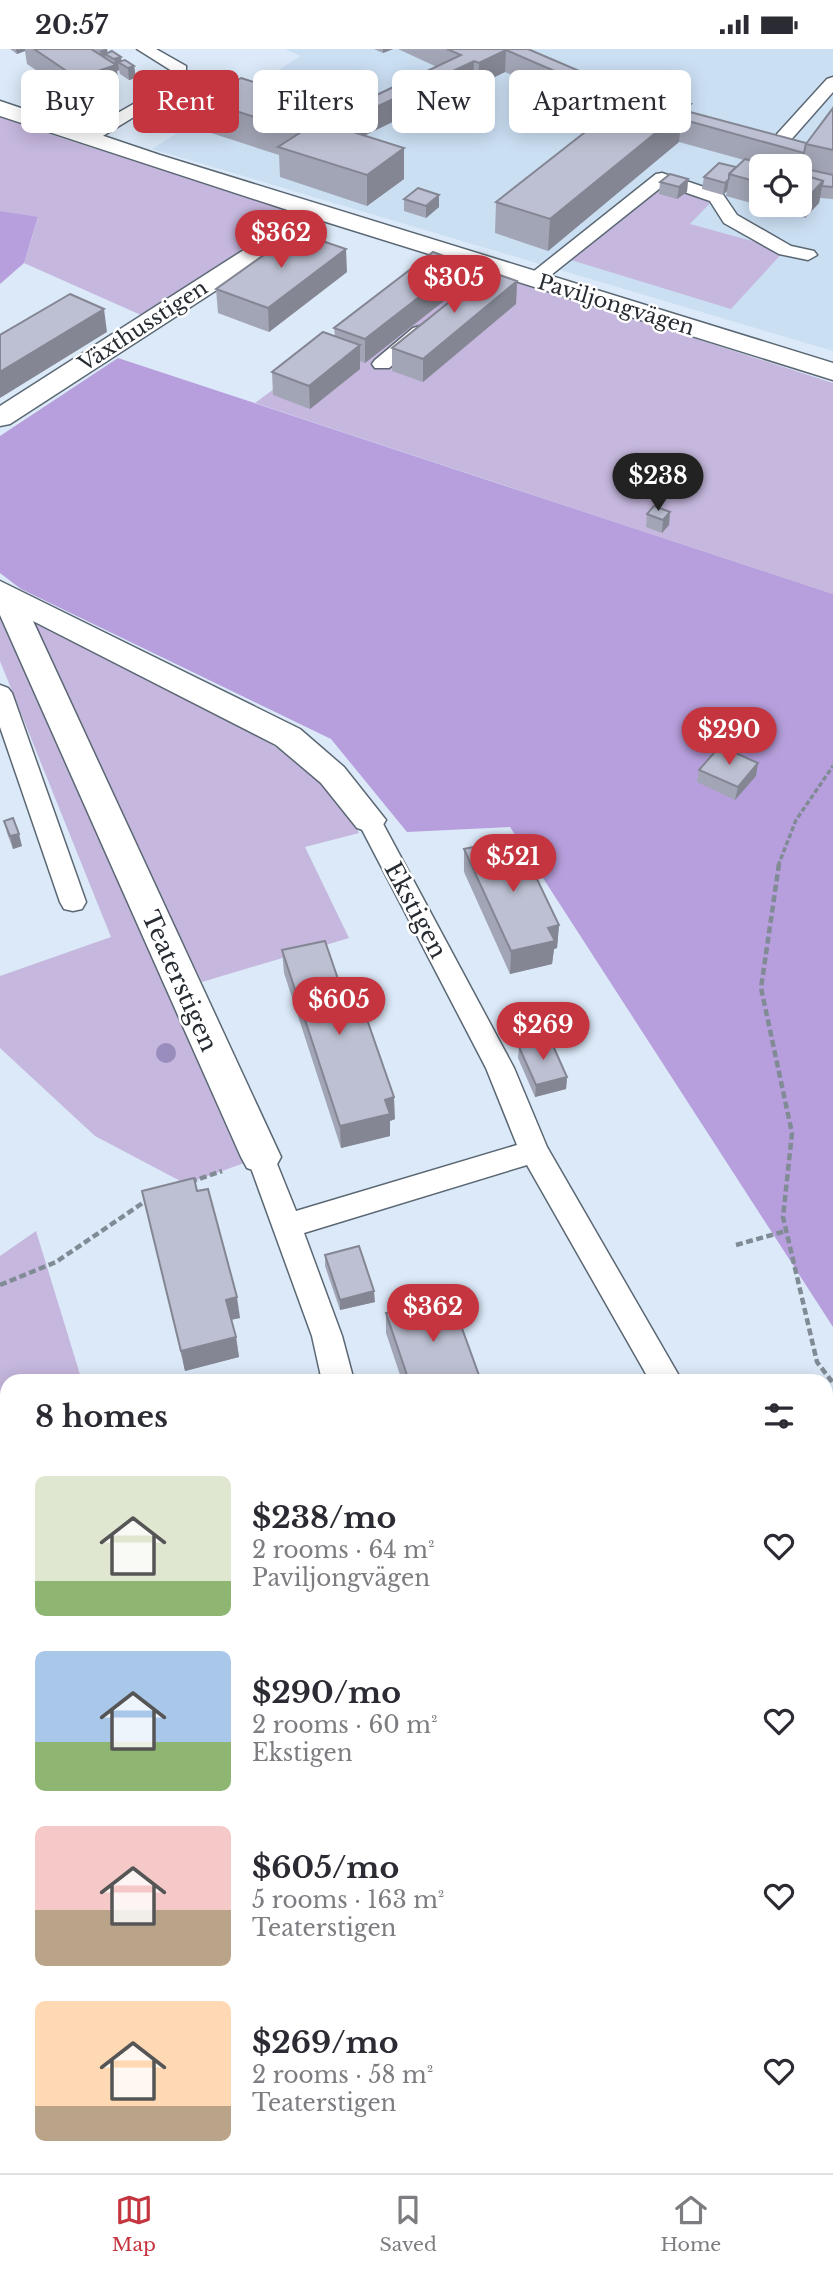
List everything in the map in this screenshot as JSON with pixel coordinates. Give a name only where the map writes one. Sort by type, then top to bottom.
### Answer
[{"type":"street","name":"Paviljongvägen","points":[[0,108],[320,212],[833,372]]},
{"type":"street","name":"Växthusstigen","points":[[0,418],[320,212]]},
{"type":"street","name":"Ekstigen","points":[[2,594],[288,737],[327,768],[347,789],[369,820]]},
{"type":"street","name":"Teaterstigen","points":[[2,594],[261,1157]]},
{"type":"lane","points":[[87,138],[178,85],[180,69],[145,49]]},
{"type":"lane","points":[[783,138],[833,82]]},
{"type":"lane","points":[[535,279],[662,178],[716,197],[730,219],[785,250],[808,255]]},
{"type":"lane","points":[[477,285],[498,268]]},
{"type":"lane","points":[[382,364],[435,320]]},
{"type":"lane","points":[[0,693],[73,902]]},
{"type":"lane","name":"Ekstigen","points":[[369,820],[499,1068],[534,1151],[663,1374]]},
{"type":"lane","points":[[288,1226],[534,1151]]},
{"type":"lane","name":"Teaterstigen","points":[[261,1157],[327,1336],[336,1374]]},
{"type":"path","points":[[826,1374],[817,1362],[783,1217],[792,1133],[761,988],[776,871],[796,820],[833,766]]},
{"type":"path","points":[[186,1184],[261,1157]]},
{"type":"path","points":[[0,1285],[56,1262],[154,1196]]},
{"type":"path","points":[[736,1245],[786,1231]]},
{"type":"shaded area","points":[[285,49],[833,49],[833,351],[152,149],[178,133],[239,133],[239,95],[253,86],[253,133],[378,133],[378,70],[279,70],[301,56]]},
{"type":"shaded area","points":[[0,114],[21,123],[21,133],[46,133],[298,213],[141,315],[24,263],[38,218],[0,211]]},
{"type":"shaded area","points":[[662,178],[716,197],[690,224],[785,250],[731,309],[571,260]]},
{"type":"shaded area","points":[[0,211],[38,217],[24,263],[0,284]]},
{"type":"shaded area","points":[[450,259],[833,383],[833,594],[255,403]]},
{"type":"shaded area","points":[[118,358],[833,594],[833,1327],[510,827],[407,832],[331,739],[21,589],[0,573],[0,436]]},
{"type":"shaded area","points":[[0,598],[261,1157],[186,1184],[95,1136],[0,1048],[0,976],[111,937],[0,661]]},
{"type":"shaded area","points":[[27,618],[149,676],[234,721],[309,772],[339,801],[359,833],[305,847],[349,938],[202,982]]},
{"type":"shaded area","points":[[36,1231],[80,1374],[0,1374],[0,1256]]},
{"type":"building","points":[[34,49],[91,49],[116,65],[101,70],[65,70]]},
{"type":"building","points":[[447,49],[528,49],[577,70],[552,70],[506,50],[479,63],[474,61],[455,70],[429,70],[461,55]]},
{"type":"building","points":[[112,51],[121,57],[114,59],[105,54]]},
{"type":"building","points":[[125,60],[134,66],[128,68],[118,62]]},
{"type":"building","points":[[239,79],[253,82],[253,116],[239,112]]},
{"type":"building","points":[[392,88],[392,100],[378,106],[378,94]]},
{"type":"building","points":[[833,108],[833,150],[806,144]]},
{"type":"building","points":[[691,112],[806,143],[804,153],[691,122]]},
{"type":"building","points":[[299,133],[356,133],[404,148],[367,175],[278,147]]},
{"type":"building","points":[[584,133],[655,133],[550,219],[496,202]]},
{"type":"building","points":[[745,159],[749,160],[749,180],[729,174]]},
{"type":"building","points":[[719,163],[736,167],[725,183],[704,177]]},
{"type":"building","points":[[812,170],[833,175],[833,187],[822,186],[823,181],[812,178]]},
{"type":"building","points":[[670,174],[688,179],[679,187],[660,182]]},
{"type":"building","points":[[812,178],[823,181],[812,193]]},
{"type":"building","points":[[418,188],[439,195],[426,206],[404,199]]},
{"type":"building","points":[[296,232],[346,249],[268,308],[216,289]]},
{"type":"building","points":[[433,252],[463,263],[365,339],[334,328]]},
{"type":"building","points":[[488,271],[517,281],[423,359],[392,348]]},
{"type":"building","points":[[70,294],[104,309],[0,372],[0,335]]},
{"type":"building","points":[[323,332],[360,345],[309,386],[272,372]]},
{"type":"building","points":[[654,506],[670,512],[663,520],[647,514]]},
{"type":"building","points":[[720,746],[758,763],[738,787],[699,770]]},
{"type":"building","points":[[13,818],[19,834],[10,836],[4,821]]},
{"type":"building","points":[[510,839],[516,851],[523,850],[559,925],[548,928],[555,941],[511,951],[464,849]]},
{"type":"building","points":[[325,941],[349,1011],[363,1008],[394,1097],[385,1100],[390,1114],[340,1126],[282,950]]},
{"type":"building","points":[[550,1039],[567,1077],[536,1085],[519,1047]]},
{"type":"building","points":[[194,1178],[197,1191],[208,1189],[237,1297],[226,1300],[236,1337],[181,1351],[142,1191]]},
{"type":"building","points":[[359,1246],[374,1291],[340,1300],[325,1255]]},
{"type":"building","points":[[439,1300],[444,1312],[455,1309],[478,1374],[407,1374],[386,1313]]}]
